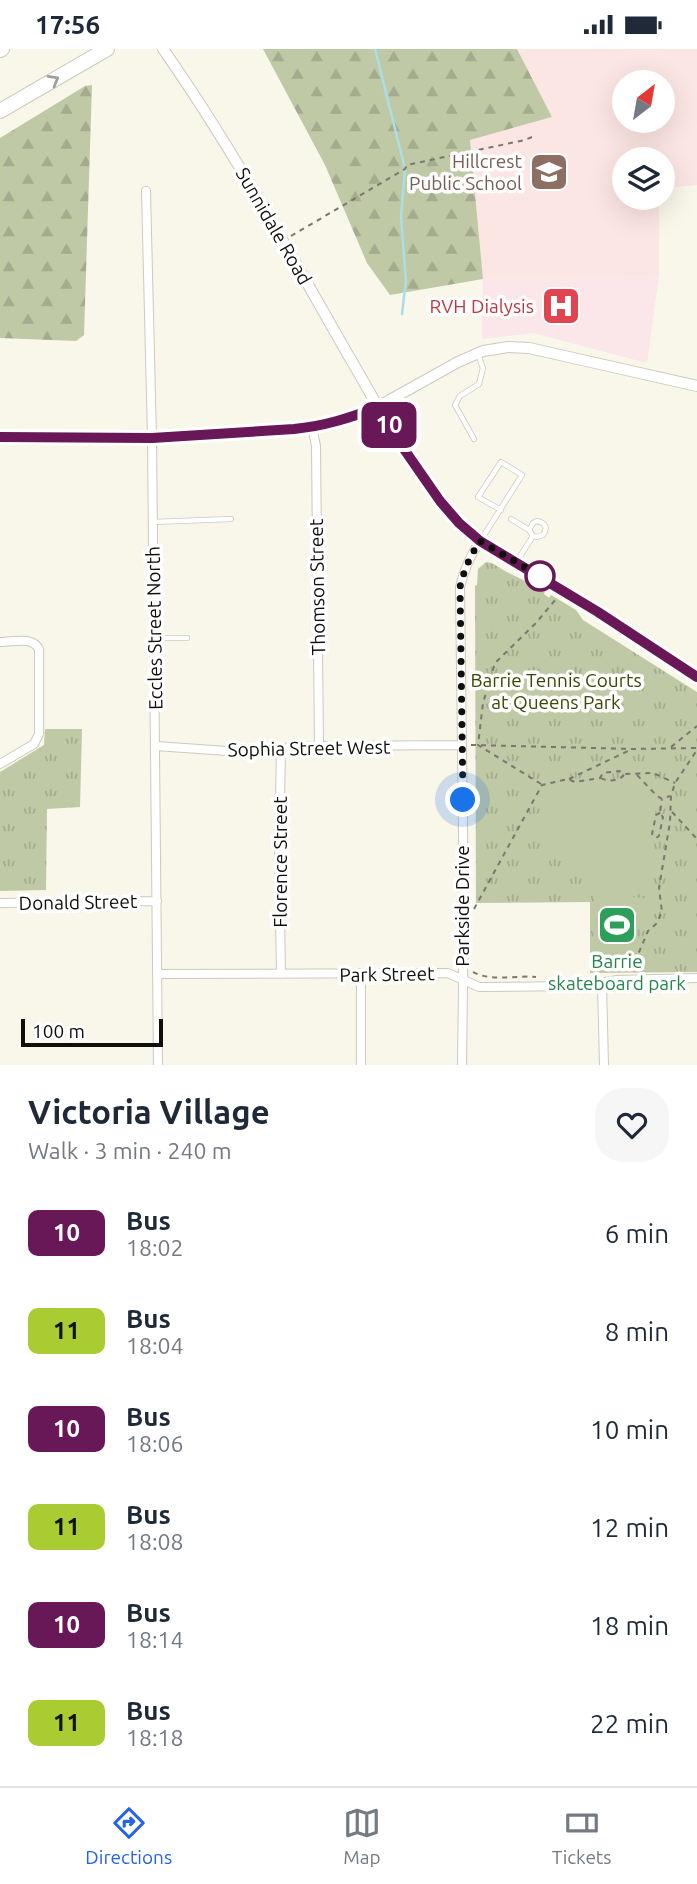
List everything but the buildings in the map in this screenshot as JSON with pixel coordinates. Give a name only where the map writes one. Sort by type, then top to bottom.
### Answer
[{"type":"highway","points":[[0,111],[107,49]]},
{"type":"main road","name":"Sunnidale Road","points":[[165,51],[251,185],[397,439],[440,501],[459,523],[480,541],[598,612],[697,677]]},
{"type":"main road","points":[[0,437],[152,438],[312,427],[341,421],[379,407],[458,362],[508,347],[529,348],[697,386]]},
{"type":"street","name":"Eccles Street North","points":[[146,191],[155,638],[158,1065]]},
{"type":"street","name":"Thomson Street","points":[[312,427],[316,446],[319,746]]},
{"type":"street","name":"Parkside Drive","points":[[462,1065],[464,910],[460,587],[463,572],[480,541]]},
{"type":"street","points":[[0,642],[31,641],[39,649],[39,734],[34,744],[0,764]]},
{"type":"street","name":"Sophia Street West","points":[[156,746],[227,751],[319,746],[462,745]]},
{"type":"street","name":"Florence Street","points":[[281,749],[281,974]]},
{"type":"street","name":"Donald Street","points":[[0,904],[157,901]]},
{"type":"street","name":"Park Street","points":[[157,974],[448,973],[479,987],[584,986],[617,980],[697,978]]},
{"type":"street","points":[[361,974],[361,1065]]},
{"type":"street","points":[[602,984],[604,1065]]},
{"type":"lane","points":[[474,439],[455,405],[460,396],[479,384],[483,368],[478,354]]},
{"type":"lane","points":[[480,541],[500,510],[522,475],[501,462],[478,497],[500,510]]},
{"type":"lane","points":[[153,522],[231,519]]},
{"type":"lane","points":[[512,519],[529,530],[533,536]]},
{"type":"lane","points":[[529,530],[537,521],[546,525],[543,535],[533,536]]},
{"type":"lane","points":[[516,562],[533,536]]},
{"type":"lane","points":[[155,638],[187,638]]},
{"type":"path","points":[[282,241],[405,169],[407,165],[532,137]]},
{"type":"path","points":[[476,745],[495,663],[558,597]]},
{"type":"path","points":[[668,748],[697,726]]},
{"type":"path","points":[[476,745],[697,749]]},
{"type":"path","points":[[476,745],[542,785],[568,779],[632,749]]},
{"type":"path","points":[[631,972],[648,931],[656,924],[662,912],[660,888],[671,796],[675,783],[697,749]]},
{"type":"path","points":[[600,778],[603,773],[619,771],[625,774],[653,773],[675,783]]},
{"type":"path","points":[[611,772],[613,779]]},
{"type":"path","points":[[568,779],[575,782],[600,778],[606,781],[621,778],[625,774]]},
{"type":"path","points":[[636,774],[662,799]]},
{"type":"path","points":[[476,907],[542,785]]},
{"type":"path","points":[[662,799],[671,796]]},
{"type":"path","points":[[660,813],[656,815],[652,834],[656,838],[659,836],[663,817],[660,813],[662,799]]},
{"type":"path","points":[[671,811],[697,839]]},
{"type":"path","points":[[654,824],[669,827]]},
{"type":"path","points":[[468,970],[479,975],[536,977]]},
{"type":"shaded area","name":"Hillcrest Public School","points":[[517,49],[697,49],[697,185],[675,187],[675,147],[612,147],[612,210],[659,210],[659,275],[483,279],[470,140],[552,117]]},
{"type":"shaded area","points":[[659,275],[647,363],[533,333],[482,339],[483,279]]},
{"type":"green space","points":[[263,49],[517,49],[552,117],[470,140],[483,279],[390,295],[367,263],[325,165]]},
{"type":"green space","points":[[92,85],[84,335],[76,341],[0,338],[0,138],[85,86]]},
{"type":"green space","name":"Barrie Tennis Courts at Queens Park","points":[[486,562],[540,588],[549,598],[551,595],[576,610],[583,620],[697,692],[697,972],[590,973],[590,902],[476,903],[475,586],[478,569]]},
{"type":"green space","points":[[610,673],[610,707],[595,707],[595,674]]},
{"type":"green space","points":[[501,674],[516,674],[517,708],[501,708]]},
{"type":"green space","points":[[522,674],[537,674],[538,708],[523,708]]},
{"type":"green space","name":"Barrie Tennis Courts at Queens Park","points":[[551,674],[566,674],[567,708],[552,708]]},
{"type":"green space","points":[[573,674],[588,674],[589,708],[573,708]]},
{"type":"green space","points":[[45,729],[82,729],[80,807],[47,809],[46,890],[0,891],[0,772],[44,745]]},
{"type":"green space","points":[[636,779],[657,804],[639,894],[595,882],[566,865],[556,853],[549,837],[542,791],[601,781]]},
{"type":"green space","name":"Barrie skateboard park","points":[[594,892],[642,898],[653,905],[655,913],[651,919],[637,927],[628,961],[593,960]]},
{"type":"waterway","points":[[375,49],[405,169],[401,217],[406,281],[402,314]]},
{"type":"bus line","name":"10","points":[[0,437],[152,438],[294,429],[341,421],[379,407],[397,439],[440,501],[459,523],[480,541],[598,612],[697,677]]},
{"type":"place","name":"Hillcrest Public School","points":[[549,172]]},
{"type":"place","name":"RVH Dialysis","points":[[561,306]]},
{"type":"place","name":"Barrie skateboard park","points":[[617,925]]},
{"type":"route","points":[[463,800],[460,587],[463,572],[480,541],[540,576]]}]
